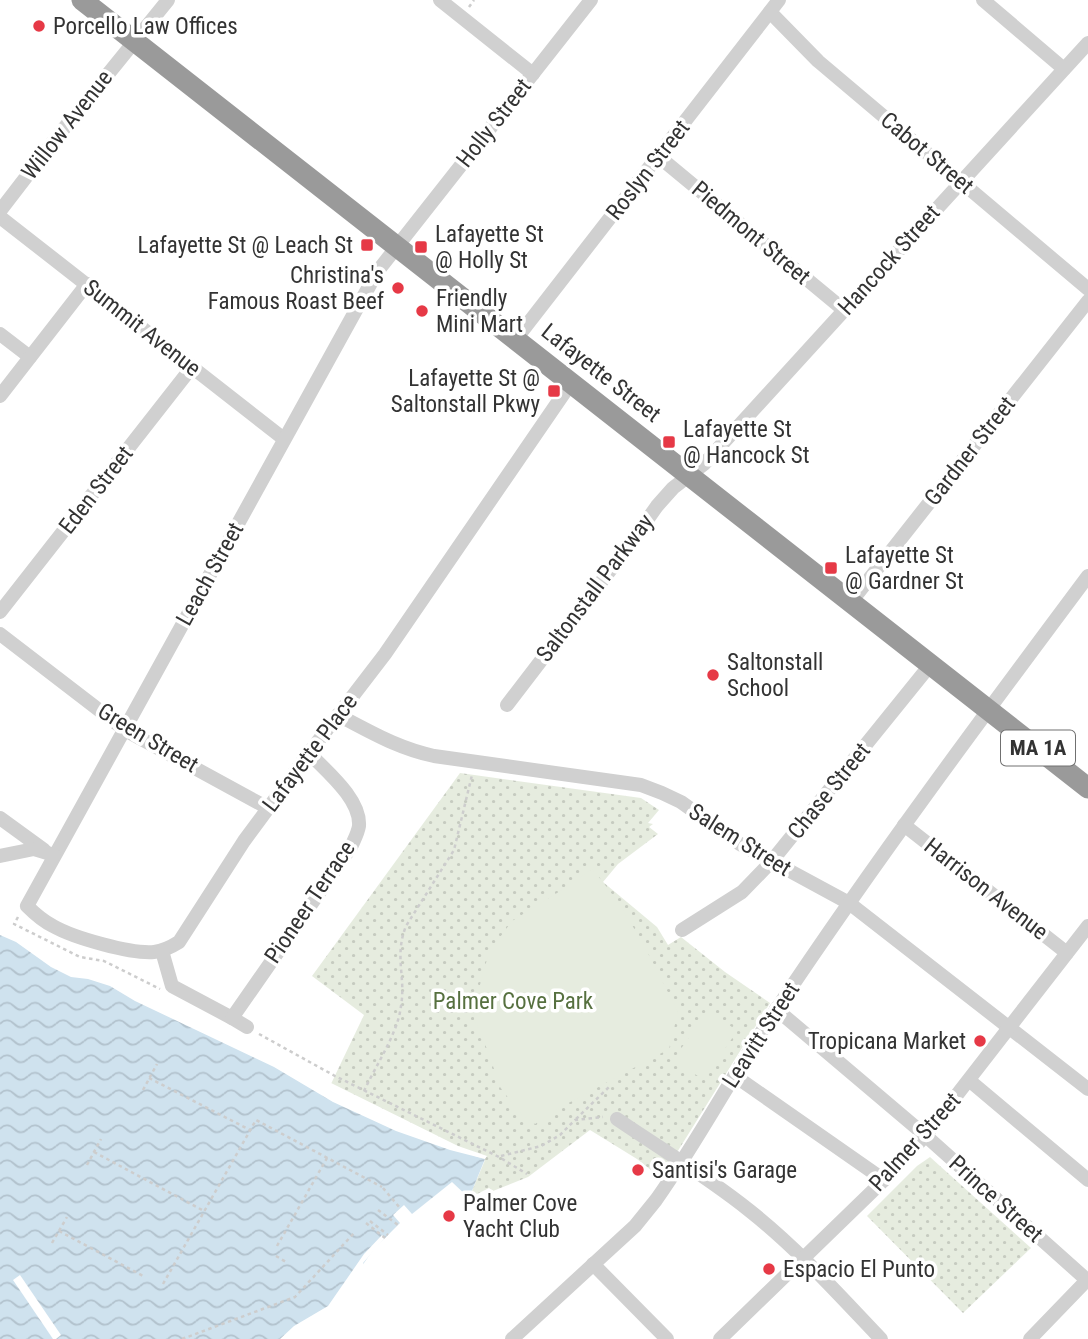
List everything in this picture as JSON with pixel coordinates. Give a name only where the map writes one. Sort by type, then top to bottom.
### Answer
[{"type":"highway","name":"Lafayette Street","points":[[82,0],[1088,788]]},
{"type":"street","name":"Willow Avenue","points":[[0,211],[168,0]]},
{"type":"street","points":[[440,0],[533,74]]},
{"type":"street","name":"Holly Street","points":[[397,246],[591,0]]},
{"type":"street","name":"Roslyn Street","points":[[516,339],[779,0]]},
{"type":"street","points":[[983,0],[1064,69]]},
{"type":"street","name":"Cabot Street","points":[[770,12],[818,61],[1088,289]]},
{"type":"street","name":"Hancock Street","points":[[689,475],[704,464],[1088,43]]},
{"type":"street","name":"Piedmont Street","points":[[658,156],[844,310]]},
{"type":"street","name":"Summit Avenue","points":[[0,217],[284,439]]},
{"type":"street","name":"Leach Street","points":[[49,853],[125,730],[373,279],[397,246]]},
{"type":"street","points":[[0,396],[87,284]]},
{"type":"street","name":"Gardner Street","points":[[851,602],[1088,301]]},
{"type":"street","points":[[0,334],[30,357]]},
{"type":"street","name":"Eden Street","points":[[0,612],[192,367]]},
{"type":"street","name":"Lafayette Place","points":[[162,951],[179,942],[244,841],[395,641],[571,383]]},
{"type":"street","name":"Saltonstall Parkway","points":[[507,705],[657,506],[689,475]]},
{"type":"street","name":"Leavitt Street","points":[[512,1339],[635,1226],[656,1200],[776,1009],[849,903],[988,709],[1088,576]]},
{"type":"street","name":"Green Street","points":[[0,634],[125,730],[268,808]]},
{"type":"street","name":"Chase Street","points":[[682,930],[742,892],[771,862],[931,664]]},
{"type":"street","name":"Salem Street","points":[[338,715],[415,752],[641,785],[681,802],[740,844],[849,903],[1088,1089]]},
{"type":"street","name":"Pioneer Terrace","points":[[232,1018],[351,847],[359,828],[359,817],[351,799],[309,753]]},
{"type":"street","points":[[0,818],[49,853]]},
{"type":"street","name":"Harrison Avenue","points":[[904,825],[1067,953]]},
{"type":"street","points":[[0,856],[34,849],[49,853]]},
{"type":"street","points":[[49,853],[27,906],[33,912],[54,927],[76,936],[138,951],[162,951],[172,986],[247,1027]]},
{"type":"street","name":"Palmer Street","points":[[720,1339],[926,1136],[1088,926]]},
{"type":"street","name":"Prince Street","points":[[776,1009],[926,1136],[1088,1280]]},
{"type":"street","points":[[735,1076],[884,1180]]},
{"type":"street","points":[[970,1081],[1088,1180]]},
{"type":"street","points":[[617,1119],[749,1210],[803,1259],[881,1339]]},
{"type":"street","points":[[593,1264],[667,1339]]},
{"type":"street","points":[[1030,1339],[1088,1280]]},
{"type":"path","points":[[469,6],[474,0]]},
{"type":"path","points":[[365,1091],[398,1021],[402,1005],[399,955],[401,939],[406,926],[454,850],[472,775]]},
{"type":"path","points":[[247,1027],[335,1076],[499,1157],[527,1174]]},
{"type":"path","points":[[143,1090],[157,1064]]},
{"type":"path","points":[[149,1078],[250,1130]]},
{"type":"path","points":[[499,1157],[541,1146],[560,1135],[609,1087]]},
{"type":"path","points":[[575,1120],[598,1117],[617,1119]]},
{"type":"path","points":[[163,1284],[256,1120],[383,1188],[400,1208]]},
{"type":"path","points":[[87,1165],[101,1139]]},
{"type":"path","points":[[94,1152],[204,1211]]},
{"type":"path","points":[[277,1246],[327,1158]]},
{"type":"path","points":[[378,1210],[398,1225]]},
{"type":"path","points":[[52,1243],[67,1217]]},
{"type":"path","points":[[368,1222],[386,1236]]},
{"type":"path","points":[[59,1231],[145,1277]]},
{"type":"path","points":[[182,1339],[295,1297],[355,1232]]},
{"type":"path","points":[[276,1256],[286,1262]]},
{"type":"green space","name":"Palmer Cove Park","points":[[460,773],[641,798],[659,810],[648,823],[653,824],[649,827],[658,834],[618,864],[603,882],[657,927],[668,945],[681,937],[770,1003],[661,1178],[637,1159],[590,1130],[528,1177],[493,1191],[489,1188],[469,1198],[485,1160],[330,1086],[364,1015],[312,976]]},
{"type":"green space","points":[[592,869],[629,920],[678,1012],[669,1049],[561,1107],[535,1124],[519,1112],[500,1087],[474,1018],[478,992],[489,952],[512,921]]},
{"type":"green space","points":[[709,1009],[737,1031],[704,1080],[673,1060]]},
{"type":"green space","points":[[930,1157],[1031,1248],[963,1313],[867,1216],[917,1166]]},
{"type":"water","points":[[0,930],[485,1159],[469,1198],[452,1182],[412,1214],[404,1205],[393,1215],[400,1223],[373,1250],[346,1289],[299,1339],[0,1339]]},
{"type":"pier","points":[[10,925],[65,959],[80,966],[101,969],[458,1146],[487,1156],[485,1159],[450,1150],[396,1131],[333,1102],[274,1067],[135,1001],[110,986],[71,977],[51,967],[16,942],[0,935],[0,928]]},
{"type":"pier","points":[[382,1235],[385,1238],[363,1263],[365,1266],[342,1300],[304,1339],[280,1339],[294,1326],[328,1306],[364,1254]]},
{"type":"pier","points":[[20,1275],[61,1335],[56,1339],[53,1339],[13,1280]]},
{"type":"place","name":"Porcello Law Offices","points":[[39,26]]},
{"type":"place","name":"Lafayette St @ Leach St","points":[[367,245]]},
{"type":"place","name":"Lafayette St @ Holly St","points":[[421,247]]},
{"type":"place","name":"Christina's Famous Roast Beef","points":[[398,288]]},
{"type":"place","name":"Friendly Mini Mart","points":[[422,311]]},
{"type":"place","name":"Lafayette St @ Saltonstall Pkwy","points":[[554,391]]},
{"type":"place","name":"Lafayette St @ Hancock St","points":[[669,442]]},
{"type":"place","name":"Lafayette St @ Gardner St","points":[[831,568]]},
{"type":"place","name":"Saltonstall School","points":[[713,675]]},
{"type":"place","name":"Tropicana Market","points":[[980,1041]]},
{"type":"place","name":"Santisi's Garage","points":[[638,1170]]},
{"type":"place","name":"Palmer Cove Yacht Club","points":[[449,1216]]},
{"type":"place","name":"Espacio El Punto","points":[[769,1269]]}]
